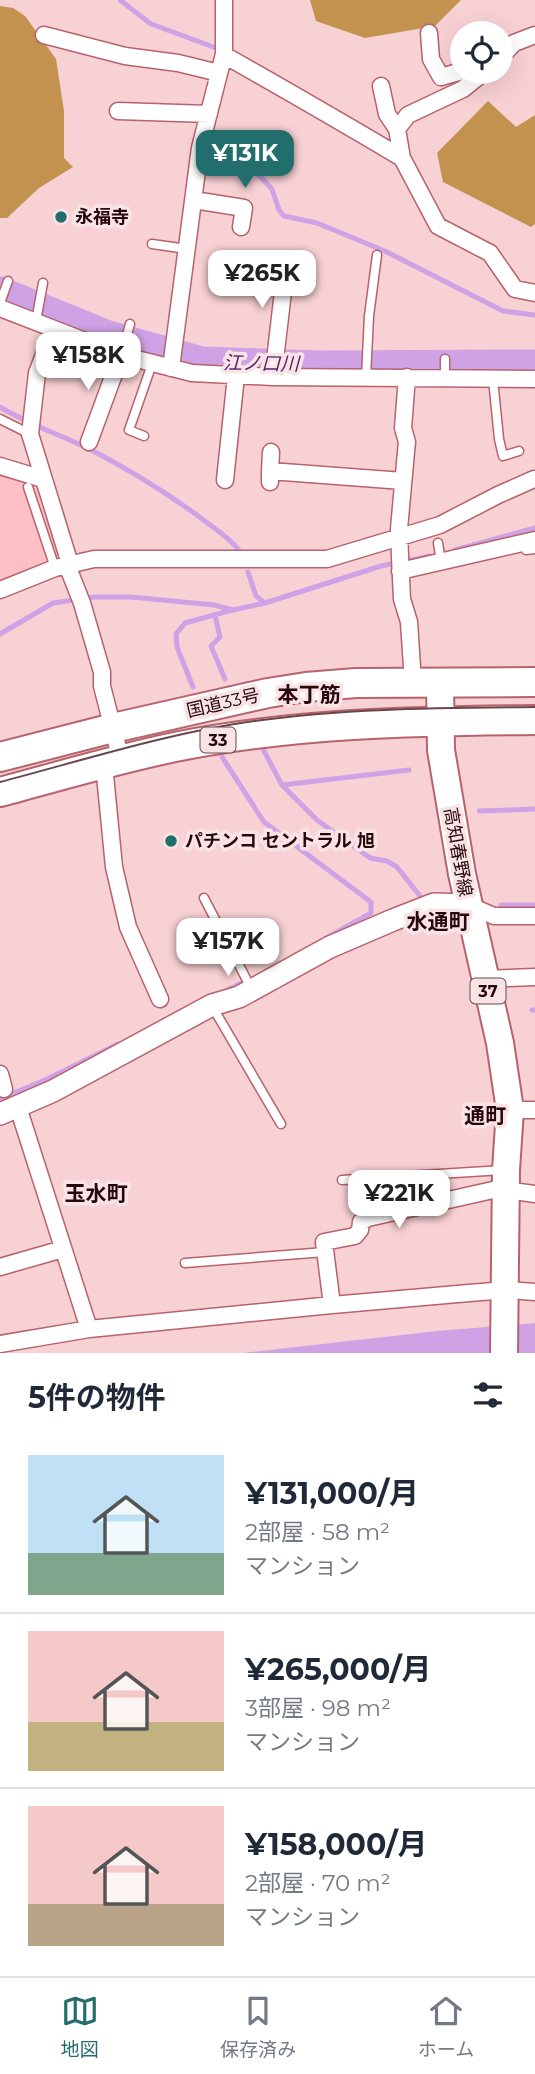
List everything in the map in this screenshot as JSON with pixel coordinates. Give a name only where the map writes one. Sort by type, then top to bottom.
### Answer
[{"type":"highway","name":"国道33号","points":[[0,757],[113,728],[306,687],[413,682],[535,682]]},
{"type":"highway","name":"国道33号","points":[[0,792],[180,746],[314,727],[535,720]]},
{"type":"main road","name":"高知春野線","points":[[440,682],[441,750],[468,905],[500,1042],[522,1110],[506,1180],[504,1353]]},
{"type":"street","points":[[172,361],[201,148],[224,55],[223,0]]},
{"type":"street","points":[[429,33],[431,59],[441,77],[450,74]]},
{"type":"street","points":[[44,35],[125,56],[177,63],[219,73]]},
{"type":"street","points":[[513,44],[535,35]]},
{"type":"street","points":[[224,55],[402,158]]},
{"type":"street","points":[[397,129],[408,115],[469,84]]},
{"type":"street","points":[[381,86],[387,114],[397,129],[402,158],[438,226],[490,253],[515,289],[535,293]]},
{"type":"street","points":[[118,111],[209,114]]},
{"type":"street","points":[[194,200],[244,208],[241,227]]},
{"type":"street","points":[[274,369],[286,266]]},
{"type":"street","points":[[0,305],[54,329],[152,364],[172,361],[192,373],[236,376],[274,369],[366,377],[445,375],[535,379]]},
{"type":"street","points":[[54,329],[37,373],[30,428],[36,483],[64,566],[80,599],[102,673],[102,686],[113,728],[117,879],[128,927],[160,999]]},
{"type":"street","points":[[89,442],[122,353]]},
{"type":"street","points":[[225,480],[236,376]]},
{"type":"street","points":[[407,377],[402,428],[407,442],[399,537],[402,599],[409,622],[413,682]]},
{"type":"street","points":[[271,452],[270,477],[403,481]]},
{"type":"street","points":[[0,466],[36,483]]},
{"type":"street","points":[[0,590],[64,566],[112,558],[327,559],[440,525],[534,479]]},
{"type":"street","points":[[400,565],[441,562],[532,547]]},
{"type":"street","points":[[89,1329],[63,1249],[9,1111],[53,1091],[212,1006],[239,997],[330,947],[434,904],[468,905],[494,916],[535,916]]},
{"type":"street","points":[[485,979],[535,977]]},
{"type":"street","points":[[332,1305],[324,1242],[355,1236],[360,1230],[361,1222],[368,1218],[471,1194],[506,1180],[535,1194]]},
{"type":"street","points":[[0,1267],[63,1249]]},
{"type":"street","points":[[0,1345],[89,1329],[332,1305],[506,1297],[535,1292]]},
{"type":"lane","points":[[152,244],[187,249]]},
{"type":"lane","points":[[366,377],[377,255]]},
{"type":"lane","points":[[0,305],[8,281]]},
{"type":"lane","points":[[36,321],[43,283]]},
{"type":"lane","points":[[122,353],[130,324]]},
{"type":"lane","points":[[445,359],[445,375]]},
{"type":"lane","points":[[144,436],[129,430],[152,364]]},
{"type":"lane","points":[[493,379],[503,456],[519,451]]},
{"type":"lane","points":[[0,419],[30,428]]},
{"type":"lane","points":[[438,543],[441,562]]},
{"type":"lane","points":[[204,898],[252,989]]},
{"type":"lane","points":[[212,1006],[281,1124]]},
{"type":"lane","points":[[342,1180],[506,1180]]},
{"type":"lane","points":[[185,1263],[325,1252]]},
{"type":"shaded area","points":[[310,0],[461,0],[435,26],[365,38],[316,21]]},
{"type":"shaded area","points":[[0,6],[13,8],[25,16],[56,59],[64,111],[64,158],[73,167],[39,188],[7,218],[0,218]]},
{"type":"shaded area","points":[[488,101],[516,127],[535,115],[535,224],[531,227],[443,182],[437,153]]},
{"type":"shaded area","points":[[0,470],[29,478],[41,489],[62,560],[0,585]]},
{"type":"shaded area","points":[[535,1323],[535,1353],[242,1353],[437,1331]]},
{"type":"waterway","points":[[120,0],[151,24],[219,49]]},
{"type":"waterway","points":[[254,170],[272,189],[279,210],[284,216],[317,223],[387,252],[503,311],[535,315]]},
{"type":"waterway","name":"江ノ口川","points":[[0,293],[108,337],[201,363],[318,367],[535,366]]},
{"type":"waterway","points":[[0,407],[137,475],[201,518],[241,553]]},
{"type":"waterway","points":[[455,550],[535,528]]},
{"type":"waterway","points":[[0,634],[53,603],[94,597],[131,597],[214,605],[233,610],[265,603],[381,566],[430,556]]},
{"type":"waterway","points":[[248,572],[256,596],[265,603]]},
{"type":"waterway","points":[[193,687],[177,647],[176,634],[185,623],[232,610]]},
{"type":"waterway","points":[[215,616],[220,637],[211,646],[225,679]]},
{"type":"waterway","points":[[264,751],[282,785],[409,770]]},
{"type":"waterway","points":[[222,757],[264,822],[371,902],[371,913],[326,938]]},
{"type":"waterway","points":[[282,785],[317,820],[370,858],[387,861],[397,867],[420,896]]},
{"type":"waterway","points":[[479,811],[535,809]]},
{"type":"waterway","points":[[501,905],[535,905]]},
{"type":"waterway","points":[[227,990],[250,979]]},
{"type":"waterway","points":[[0,1099],[118,1044]]},
{"type":"tram line","points":[[0,782],[158,740],[254,721],[359,711],[535,707]]},
{"type":"place","name":"永福寺","points":[[61,217]]},
{"type":"place","name":"パチンコ セントラル 旭","points":[[171,841]]},
{"type":"district","name":"本丁筋","points":[[309,695]]},
{"type":"district","name":"水通町","points":[[438,922]]},
{"type":"district","name":"通町","points":[[485,1116]]},
{"type":"district","name":"玉水町","points":[[96,1194]]}]
